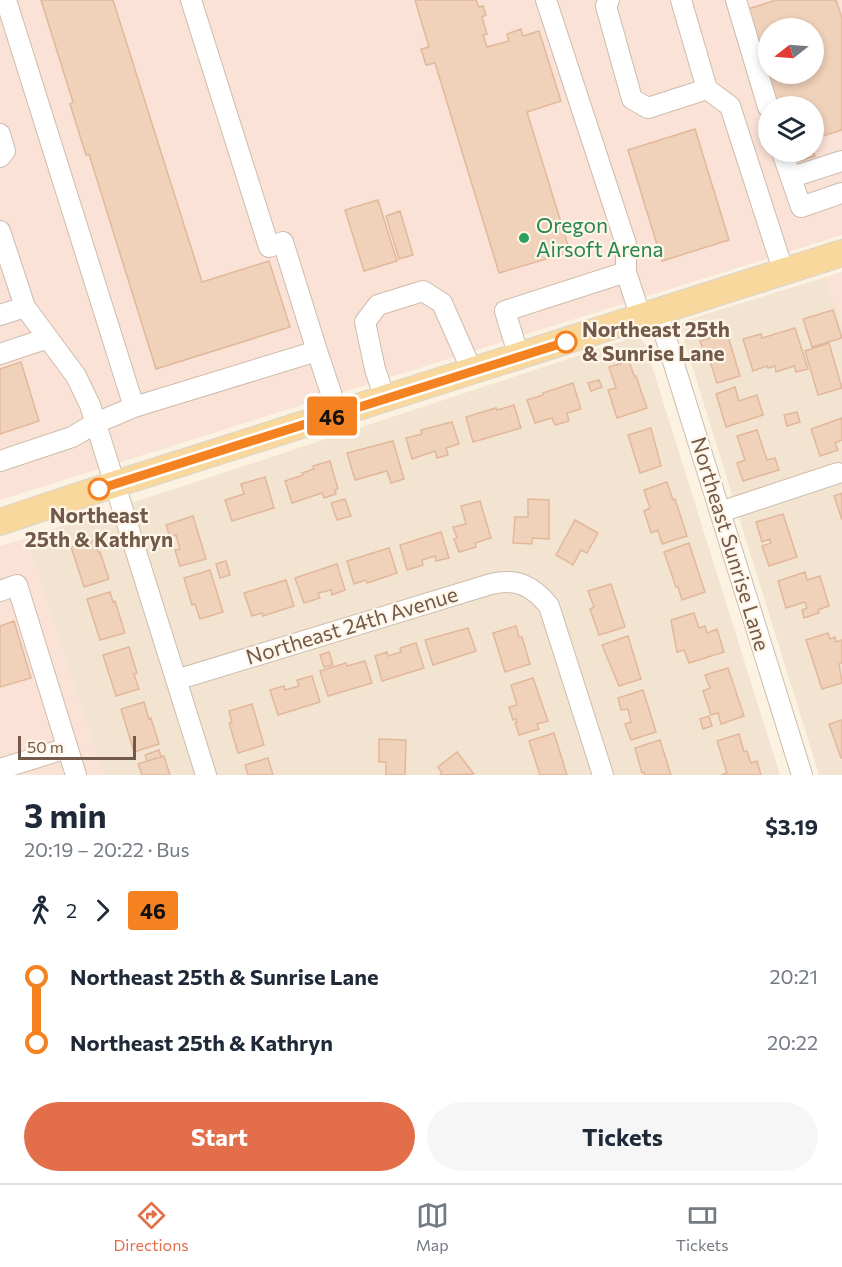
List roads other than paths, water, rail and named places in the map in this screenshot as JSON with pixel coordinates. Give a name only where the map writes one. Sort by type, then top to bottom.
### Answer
[{"type":"main road","points":[[0,522],[842,253]]},
{"type":"street","points":[[6,0],[134,407]]},
{"type":"street","points":[[191,0],[269,247],[283,242],[338,414]]},
{"type":"street","name":"Northeast Sunrise Lane","points":[[546,0],[626,244],[626,272],[649,316],[720,512],[802,775]]},
{"type":"street","points":[[609,0],[606,6],[632,99],[648,108],[707,89]]},
{"type":"street","points":[[681,0],[707,89],[730,106],[784,273]]},
{"type":"street","points":[[736,0],[765,96]]},
{"type":"street","points":[[0,134],[5,151],[0,157]]},
{"type":"street","points":[[792,177],[842,161]]},
{"type":"street","points":[[787,162],[801,207],[842,193]]},
{"type":"street","points":[[0,231],[25,307],[76,376],[90,405],[206,775]]},
{"type":"street","points":[[519,357],[505,311],[626,272]]},
{"type":"street","points":[[385,399],[375,369],[365,322],[378,305],[423,291],[442,303],[472,371]]},
{"type":"street","points":[[0,315],[25,307]]},
{"type":"street","points":[[0,354],[48,338]]},
{"type":"street","points":[[0,460],[72,437],[96,423],[134,407],[317,351]]},
{"type":"street","points":[[720,512],[838,473]]},
{"type":"street","name":"Northeast 24th Avenue","points":[[176,680],[491,584],[513,582],[529,587],[540,594],[549,606],[603,775]]},
{"type":"street","points":[[0,591],[17,585],[76,775]]},
{"type":"street","points":[[0,770],[68,748]]},
{"type":"place","name":"Oregon Airsoft Arena","points":[[524,238]]},
{"type":"place","name":"Northeast 25th & Sunrise Lane","points":[[566,342]]},
{"type":"place","name":"Northeast 25th & Kathryn","points":[[99,489]]}]
